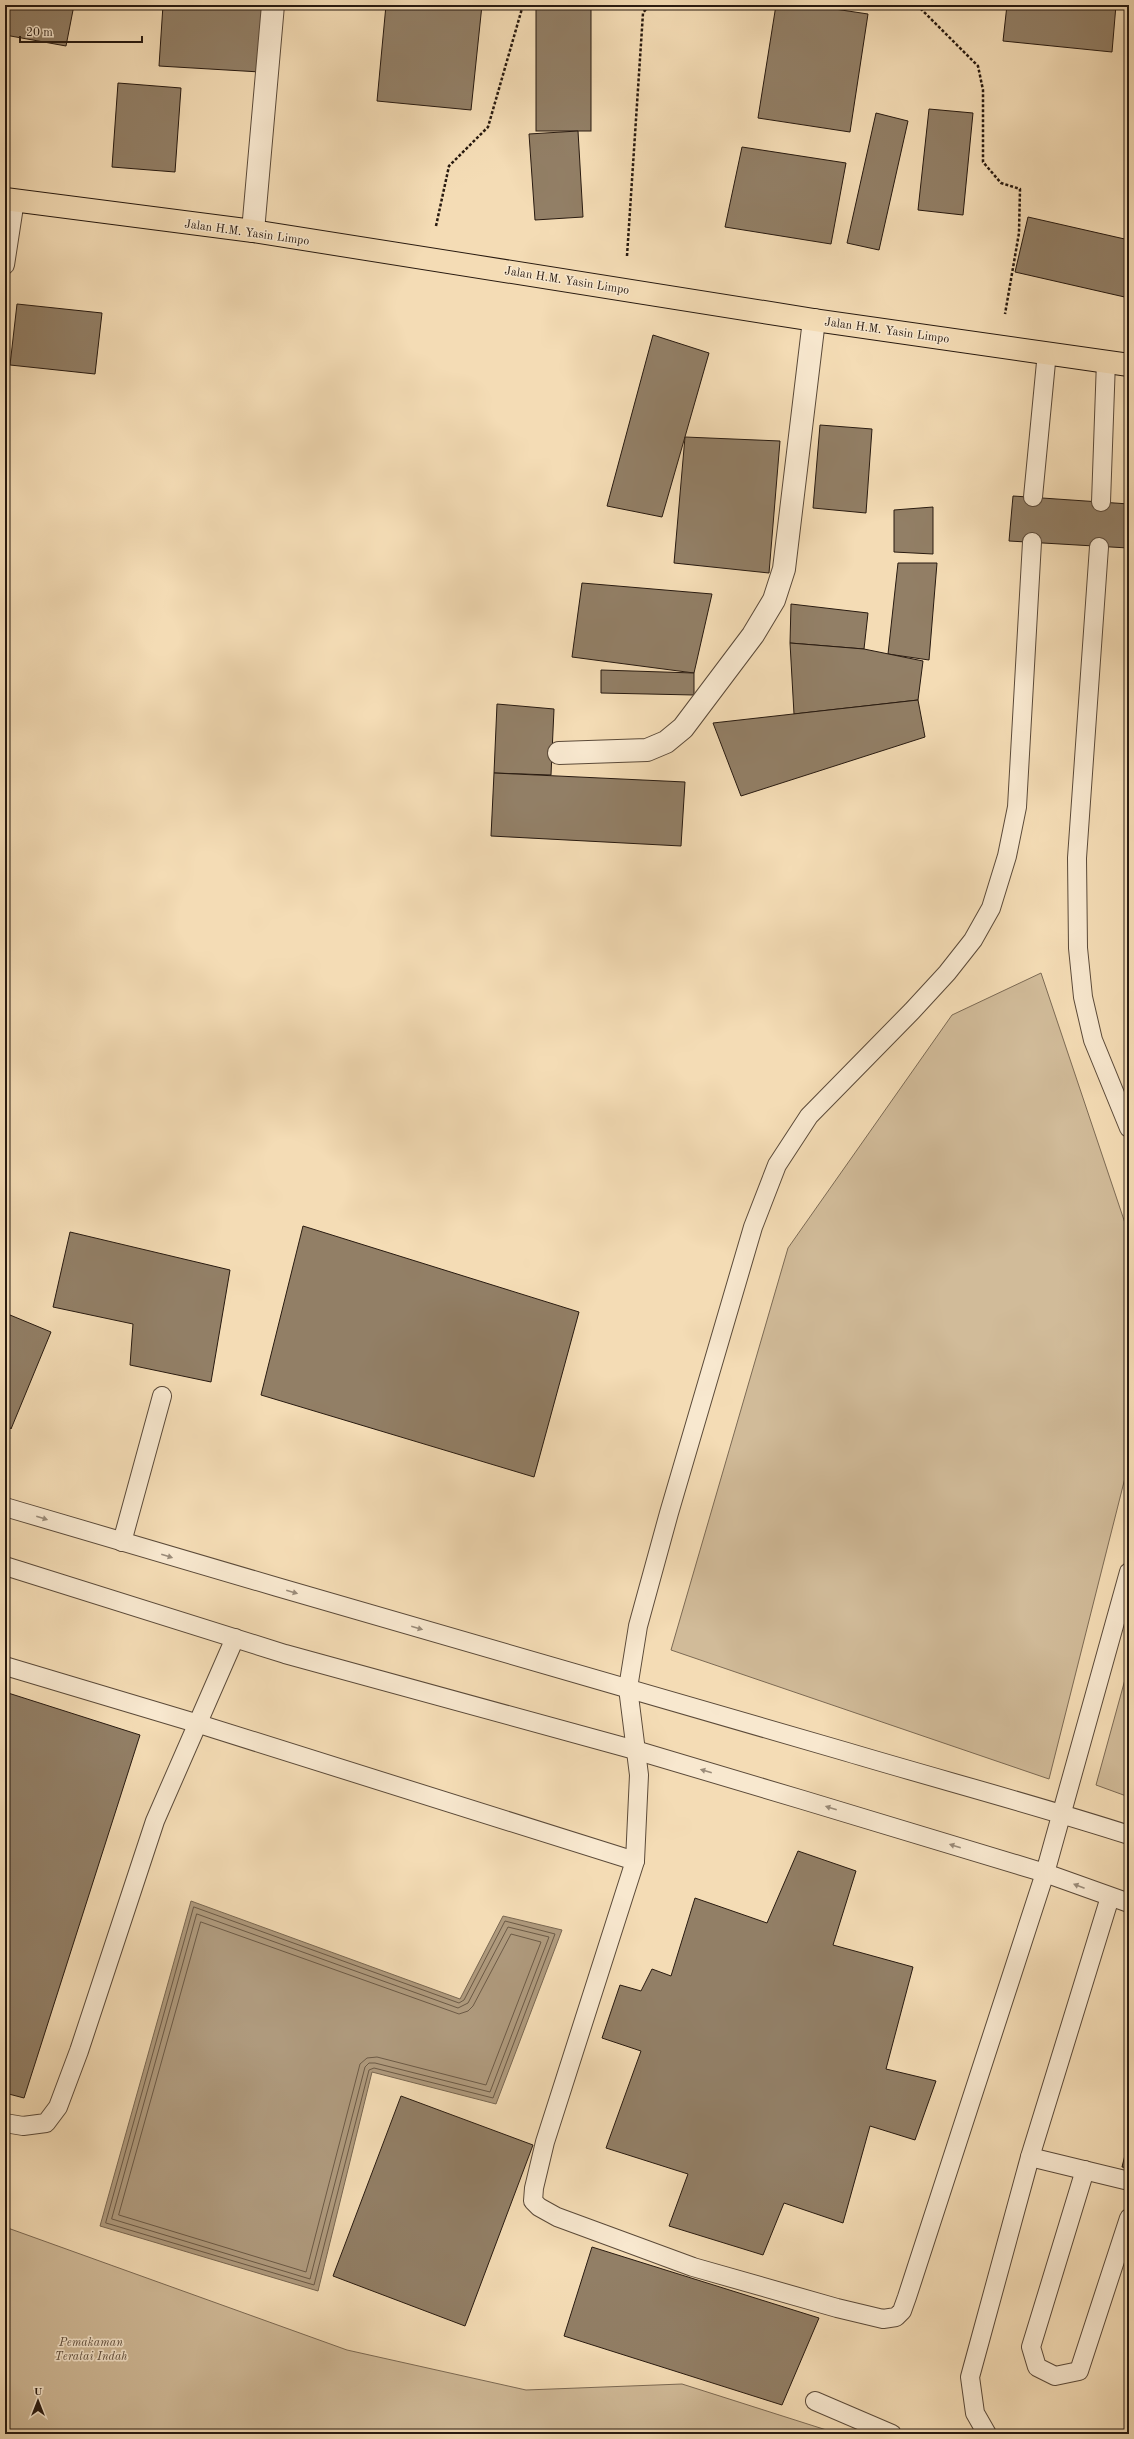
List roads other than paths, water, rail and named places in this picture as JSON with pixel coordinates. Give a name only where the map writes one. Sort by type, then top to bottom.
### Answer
[{"type":"main road","name":"Jalan H.M. Yasin Limpo","points":[[10,200],[253,231],[814,320],[1000,345],[1129,365]]},
{"type":"street","points":[[253,231],[273,5]]},
{"type":"street","points":[[559,753],[647,750],[666,742],[683,728],[753,635],[774,600],[784,569],[814,320]]},
{"type":"lane","points":[[5,265],[10,200]]},
{"type":"lane","points":[[1033,497],[1047,352]]},
{"type":"lane","points":[[1102,502],[1106,361]]},
{"type":"lane","points":[[1032,542],[1017,807],[1007,856],[991,908],[973,940],[947,973],[809,1116],[777,1165],[753,1227],[671,1505],[638,1626],[628,1688],[639,1776],[635,1861],[545,2142],[534,2188],[533,2200],[539,2207],[558,2217],[693,2267],[837,2308],[883,2319],[896,2317],[902,2311],[1045,1873],[1129,1572]]},
{"type":"lane","points":[[1099,547],[1077,858],[1078,948],[1083,997],[1093,1040],[1129,1128]]},
{"type":"lane","points":[[122,1542],[162,1396]]},
{"type":"lane","points":[[5,1507],[988,1794],[1062,1813],[1129,1836]]},
{"type":"lane","points":[[5,1566],[235,1638],[635,1750],[1045,1873],[1129,1903]]},
{"type":"lane","points":[[5,2123],[23,2126],[46,2123],[58,2107],[79,2051],[155,1821],[199,1724],[235,1638]]},
{"type":"lane","points":[[5,1666],[199,1724],[635,1861]]},
{"type":"lane","points":[[987,2434],[976,2413],[970,2377],[1030,2157],[1110,1897]]},
{"type":"lane","points":[[1030,2157],[1129,2181]]},
{"type":"lane","points":[[1085,2170],[1031,2347],[1037,2367],[1055,2376],[1079,2372],[1129,2218]]},
{"type":"lane","points":[[815,2401],[892,2434]]},
{"type":"water","points":[[191,1901],[460,1999],[503,1916],[562,1930],[496,2104],[372,2072],[318,2291],[100,2226]]},
{"type":"park label","name":"Pemakaman Teratai Indah","points":[[91,2349]]}]
